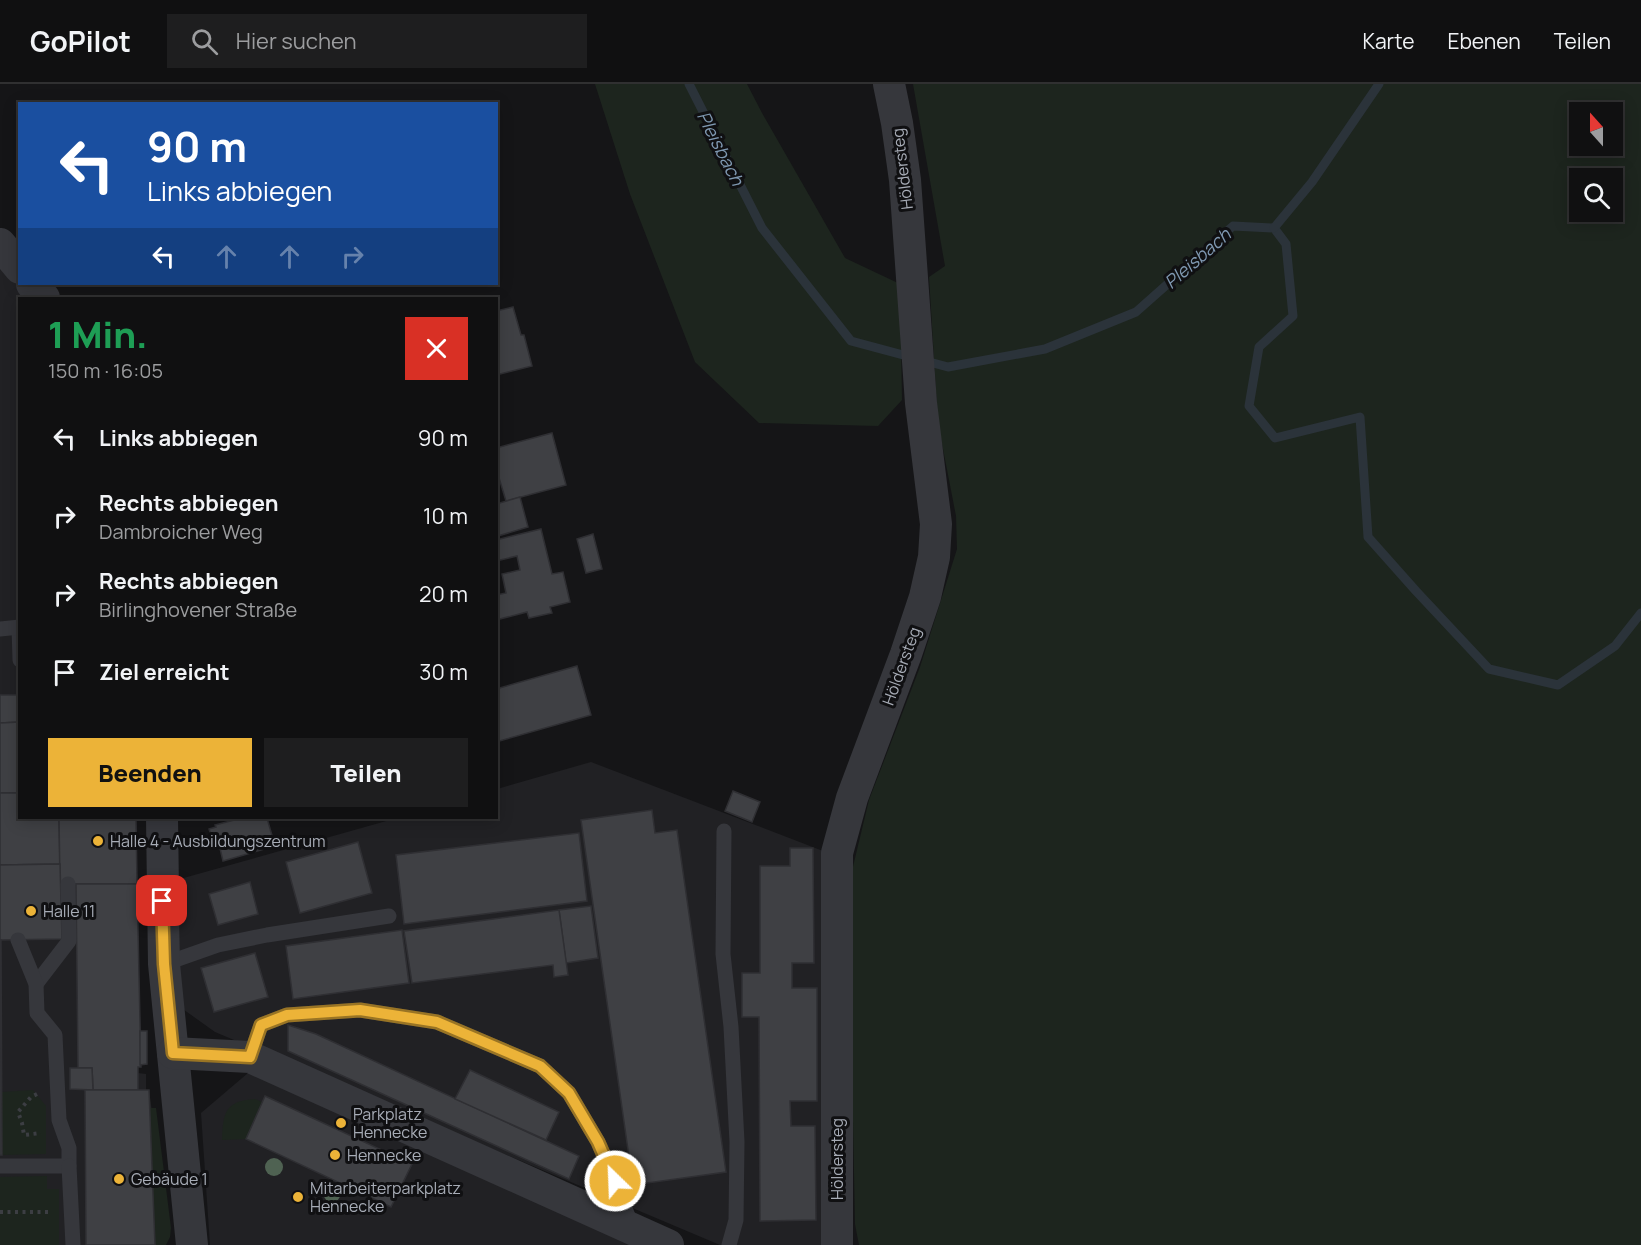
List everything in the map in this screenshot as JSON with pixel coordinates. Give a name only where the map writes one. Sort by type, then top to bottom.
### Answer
[{"type":"street","name":"Höldersteg","points":[[837,1245],[837,853],[852,798],[925,597],[934,557],[936,524],[921,403],[905,180],[889,84]]},
{"type":"street","points":[[0,244],[18,266]]},
{"type":"street","points":[[33,285],[43,297]]},
{"type":"street","points":[[162,819],[164,964],[192,1245]]},
{"type":"street","points":[[173,1053],[250,1057],[668,1245]]},
{"type":"lane","points":[[0,629],[18,627]]},
{"type":"lane","points":[[724,831],[723,954],[731,1027],[737,1142],[736,1220],[729,1245]]},
{"type":"lane","points":[[36,984],[69,940],[68,884]]},
{"type":"lane","points":[[164,964],[218,945],[389,916]]},
{"type":"lane","points":[[18,939],[36,984],[37,1013],[55,1035],[58,1120],[69,1148],[73,1245]]},
{"type":"lane","points":[[250,1057],[261,1025],[287,1015],[360,1010],[437,1022],[540,1066],[569,1093],[598,1142],[633,1228]]},
{"type":"lane","points":[[0,1166],[69,1166]]},
{"type":"path","points":[[0,1212],[71,1211]]},
{"type":"shaded area","points":[[595,84],[747,84],[845,258],[900,284],[902,400],[878,426],[759,423],[695,362],[630,194]]},
{"type":"shaded area","points":[[913,84],[1641,84],[1641,1245],[859,1245],[855,1224],[850,879],[869,800],[920,667],[957,549],[956,516],[938,423],[929,277],[945,266]]},
{"type":"shaded area","points":[[0,256],[18,278],[18,285],[23,285],[33,297],[18,297],[18,819],[136,819],[140,1031],[147,1031],[147,1064],[138,1067],[138,1073],[146,1074],[146,1090],[149,1090],[169,1236],[159,1245],[0,1245]]},
{"type":"shaded area","points":[[591,762],[823,851],[824,1245],[720,1245],[215,1032],[180,1007],[180,879],[393,819],[498,819],[498,789]]},
{"type":"shaded area","points":[[248,1073],[259,1074],[633,1245],[210,1245],[201,1113]]},
{"type":"shaded area","points":[[33,1090],[46,1106],[46,1154],[2,1155],[2,1092]]},
{"type":"shaded area","points":[[255,1099],[262,1102],[246,1139],[222,1140],[223,1123],[227,1110],[237,1103]]},
{"type":"shaded area","points":[[150,1108],[156,1108],[171,1228],[166,1245],[155,1245]]},
{"type":"shaded area","points":[[47,1176],[47,1189],[59,1189],[59,1245],[0,1245],[0,1177]]},
{"type":"building","points":[[513,307],[521,335],[524,335],[532,366],[498,374],[498,311]]},
{"type":"building","points":[[552,433],[566,485],[506,501],[498,475],[498,447]]},
{"type":"building","points":[[520,497],[528,527],[498,536],[498,503]]},
{"type":"building","points":[[541,529],[552,574],[563,572],[570,602],[550,607],[552,613],[529,618],[527,612],[498,619],[498,595],[506,593],[502,574],[520,570],[517,556],[498,561],[498,540]]},
{"type":"building","points":[[593,534],[602,569],[586,573],[577,539]]},
{"type":"building","points":[[577,666],[591,715],[498,741],[498,688]]},
{"type":"building","points":[[0,695],[18,695],[18,722],[0,723]]},
{"type":"building","points":[[18,722],[18,793],[0,793],[0,723]]},
{"type":"building","points":[[733,791],[760,802],[752,822],[725,811]]},
{"type":"building","points":[[0,793],[18,793],[18,819],[59,819],[60,864],[0,865]]},
{"type":"building","points":[[652,810],[655,833],[677,830],[726,1172],[633,1185],[581,820]]},
{"type":"building","name":"Halle 4 - Ausbildungszentrum","points":[[59,819],[136,819],[137,884],[60,884]]},
{"type":"building","points":[[238,819],[267,819],[275,846],[223,861],[219,844],[214,845],[209,829],[216,827],[215,825]]},
{"type":"building","points":[[579,833],[587,901],[404,924],[396,855]]},
{"type":"building","points":[[358,842],[372,893],[300,913],[286,862]]},
{"type":"building","points":[[790,848],[813,848],[814,963],[792,963],[792,988],[817,988],[817,1101],[790,1101],[791,1126],[815,1126],[816,1220],[760,1221],[759,1017],[742,1017],[742,973],[760,973],[760,866],[790,866]]},
{"type":"building","name":"Halle 11","points":[[60,864],[62,939],[0,940],[0,865]]},
{"type":"building","points":[[250,882],[258,914],[218,925],[209,894]]},
{"type":"building","points":[[76,884],[137,884],[141,1067],[138,1067],[138,1090],[93,1090],[92,1068],[78,1068]]},
{"type":"building","points":[[591,906],[598,958],[566,963],[559,910]]},
{"type":"building","points":[[559,910],[568,975],[554,977],[553,965],[412,983],[404,931]]},
{"type":"building","points":[[402,930],[409,983],[293,999],[286,946]]},
{"type":"building","points":[[1,940],[2,1155],[0,1155]]},
{"type":"building","points":[[255,953],[268,997],[214,1012],[201,968]]},
{"type":"building","points":[[288,1025],[316,1034],[579,1156],[569,1179],[288,1051]]},
{"type":"building","points":[[140,1031],[147,1031],[147,1064],[140,1065]]},
{"type":"building","points":[[70,1068],[92,1068],[93,1090],[70,1089]]},
{"type":"building","points":[[470,1070],[559,1112],[546,1140],[455,1099]]},
{"type":"building","name":"Gebäude 1","points":[[85,1090],[149,1090],[155,1245],[86,1245]]},
{"type":"building","name":"Hennecke","points":[[265,1096],[412,1164],[391,1207],[246,1139]]},
{"type":"waterway","name":"Pleisbach","points":[[689,84],[762,228],[851,341],[948,367],[1045,349],[1136,312],[1233,226],[1274,228],[1286,244],[1293,316],[1259,347],[1249,406],[1275,438],[1360,417],[1368,537],[1489,669],[1558,685],[1615,646],[1641,613]]},
{"type":"waterway","points":[[1274,228],[1312,182],[1379,84]]},
{"type":"place","name":"Halle 4 - Ausbildungszentrum","points":[[98,841]]},
{"type":"place","name":"Halle 11","points":[[31,911]]},
{"type":"place","name":"Parkplatz Hennecke","points":[[341,1123]]},
{"type":"place","name":"Hennecke","points":[[335,1155]]},
{"type":"place","name":"Gebäude 1","points":[[119,1179]]},
{"type":"place","name":"Mitarbeiterparkplatz Hennecke","points":[[298,1197]]},
{"type":"route","points":[[162,901],[164,964],[173,1053],[250,1057],[261,1025],[287,1015],[360,1010],[437,1022],[540,1066],[569,1093],[598,1142],[615,1181]]}]
